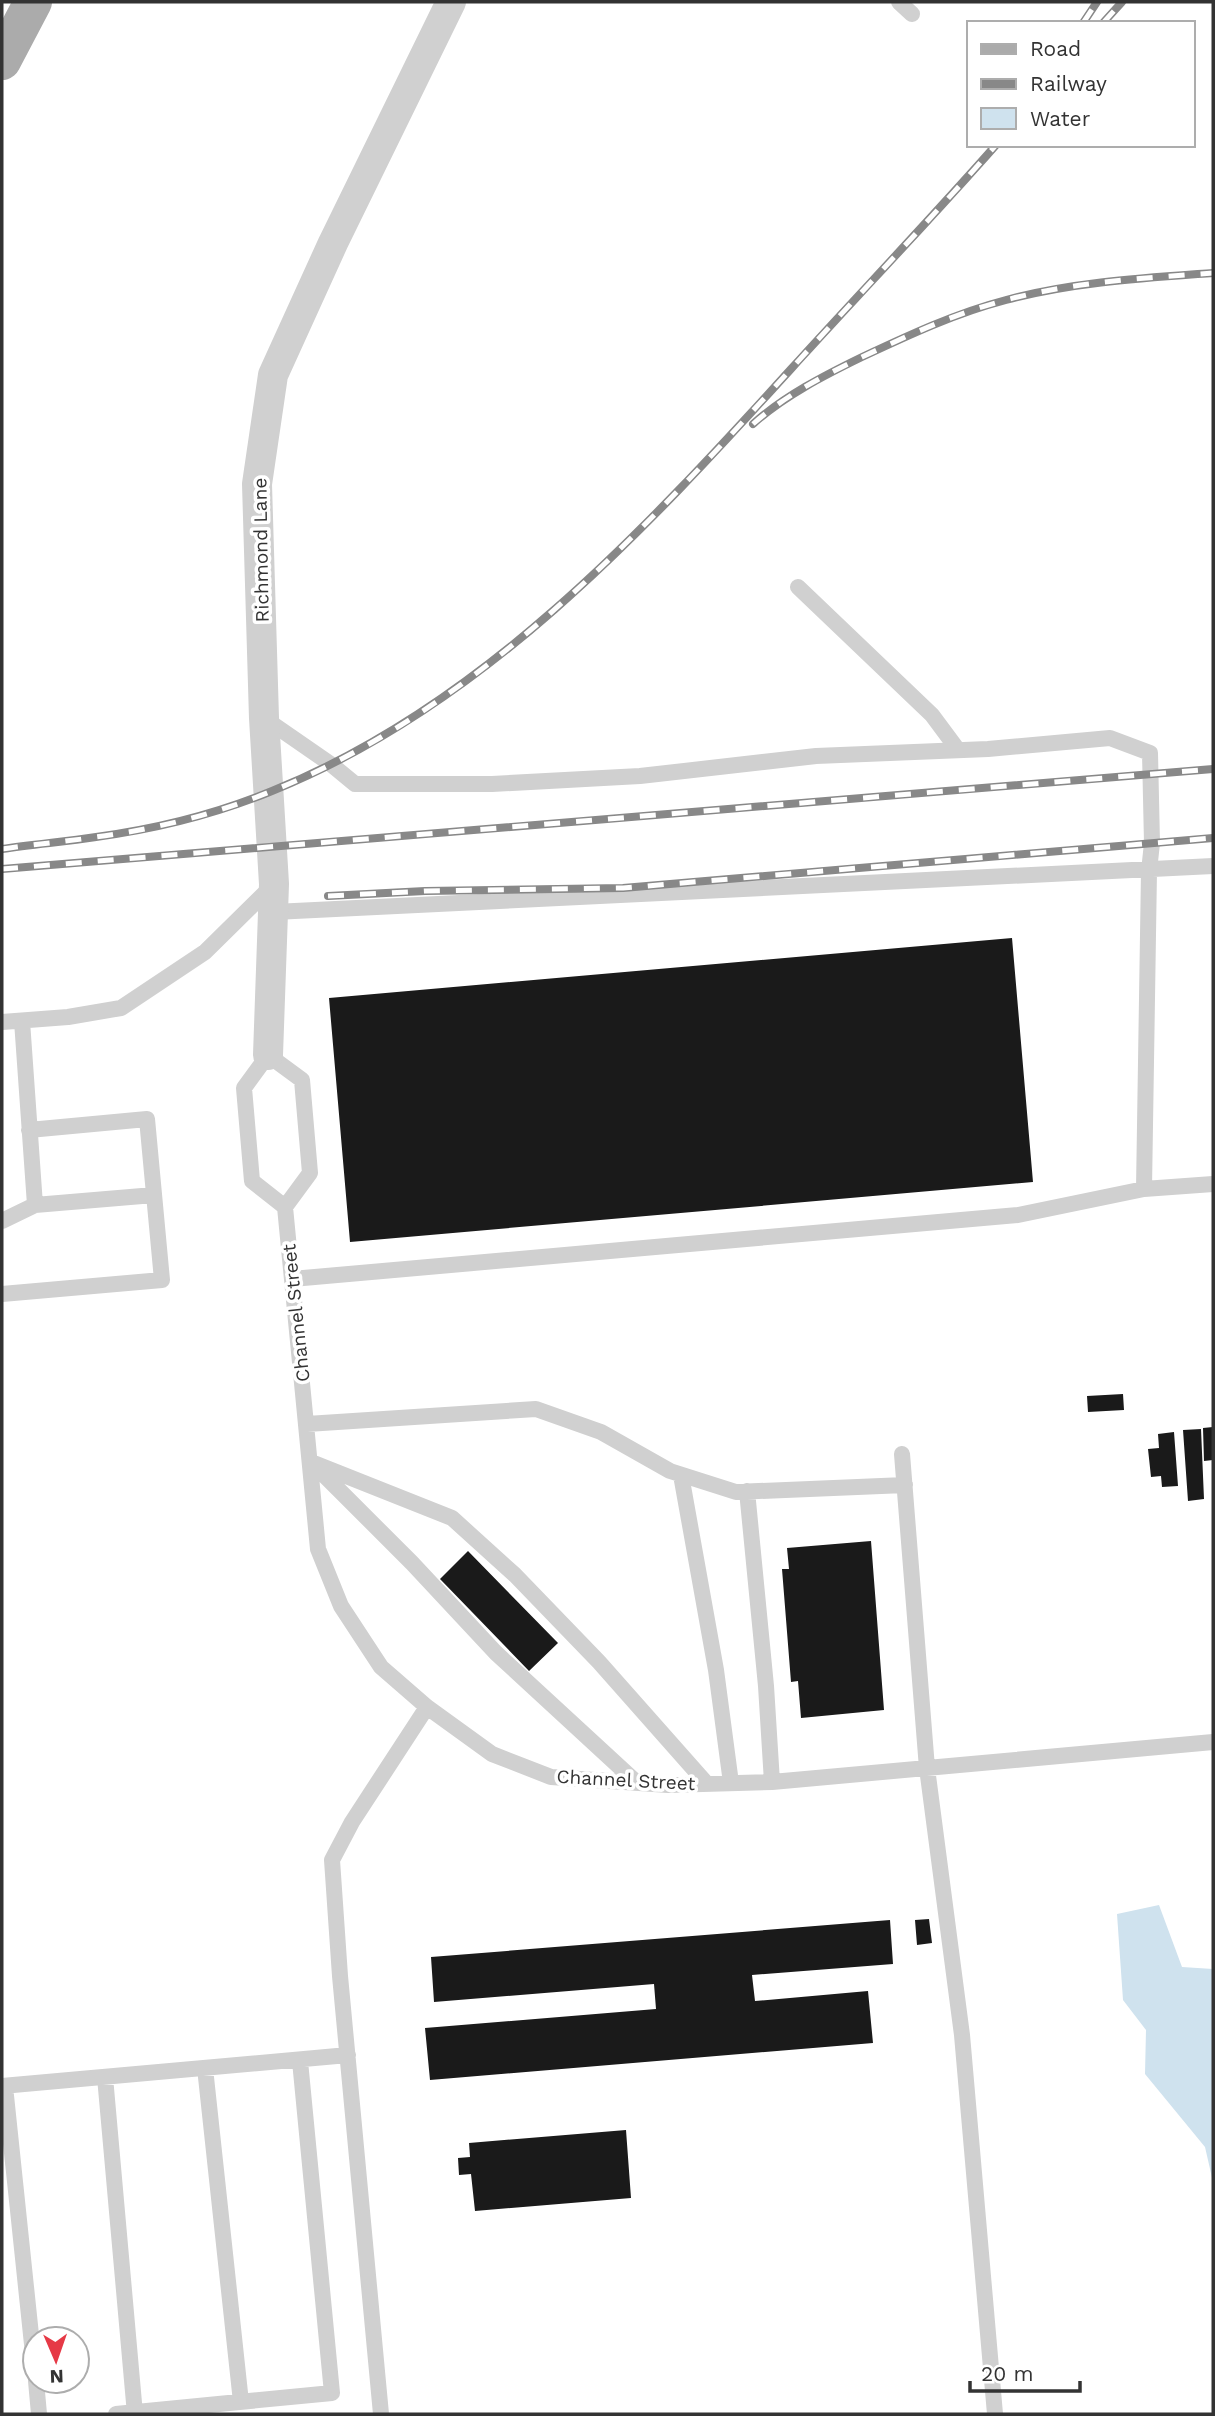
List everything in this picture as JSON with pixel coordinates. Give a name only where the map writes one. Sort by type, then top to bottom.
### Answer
[{"type":"main road","points":[[2,61],[33,2]]},
{"type":"street","name":"Richmond Lane","points":[[268,1055],[274,898],[264,718],[257,484],[272,375],[333,243],[451,2]]},
{"type":"lane","points":[[899,2],[912,14]]},
{"type":"lane","points":[[798,587],[932,715],[958,750]]},
{"type":"lane","points":[[264,718],[355,784],[492,784],[640,776],[816,757],[958,750],[1110,738],[1150,753],[1152,844],[1149,871],[1144,1189]]},
{"type":"lane","points":[[2,1022],[68,1017],[121,1008],[205,952],[274,898],[1149,871],[1213,866]]},
{"type":"lane","points":[[22,1021],[35,1205]]},
{"type":"lane","points":[[268,1055],[302,1080],[310,1173],[285,1207],[252,1181],[244,1088],[268,1055]]},
{"type":"lane","points":[[2,1294],[162,1280],[147,1119],[29,1130]]},
{"type":"lane","points":[[292,1279],[1018,1215],[1144,1189],[1213,1184]]},
{"type":"lane","points":[[2,1221],[35,1205],[154,1195]]},
{"type":"lane","name":"Channel Street","points":[[285,1207],[318,1549],[341,1606],[381,1667],[427,1707],[492,1754],[551,1777],[668,1785],[772,1782],[1213,1742]]},
{"type":"lane","points":[[307,1424],[536,1409],[601,1432],[681,1475],[736,1492],[905,1485]]},
{"type":"lane","points":[[902,1454],[928,1768],[962,2035],[995,2414]]},
{"type":"lane","points":[[311,1462],[412,1563],[496,1653],[637,1783]]},
{"type":"lane","points":[[311,1462],[452,1518],[543,1604],[608,1672],[707,1784]]},
{"type":"lane","points":[[681,1475],[712,1643],[732,1783]]},
{"type":"lane","points":[[747,1491],[766,1686],[772,1782]]},
{"type":"lane","points":[[381,2414],[332,1860],[352,1822],[427,1707]]},
{"type":"lane","points":[[30,2325],[3,2086],[348,2054]]},
{"type":"lane","points":[[116,2414],[332,2393],[300,2060]]},
{"type":"lane","points":[[205,2067],[241,2402]]},
{"type":"lane","points":[[105,2077],[135,2413]]},
{"type":"lane","points":[[37,2395],[39,2414]]},
{"type":"water","points":[[1159,1905],[1182,1967],[1213,1969],[1213,2182],[1205,2147],[1145,2074],[1146,2030],[1123,2000],[1117,1914]]},
{"type":"building","points":[[1012,938],[1033,1182],[350,1242],[329,998]]},
{"type":"building","points":[[1123,1394],[1124,1410],[1088,1412],[1087,1396]]},
{"type":"building","points":[[1213,1427],[1213,1460],[1204,1461],[1203,1428]]},
{"type":"building","points":[[1201,1429],[1204,1499],[1188,1501],[1183,1430]]},
{"type":"building","points":[[1174,1432],[1178,1486],[1162,1487],[1161,1476],[1151,1477],[1148,1449],[1159,1448],[1158,1434]]},
{"type":"building","points":[[871,1541],[884,1710],[801,1718],[798,1681],[791,1682],[782,1569],[789,1569],[787,1548]]},
{"type":"building","points":[[468,1551],[558,1643],[529,1671],[440,1579]]},
{"type":"building","points":[[929,1919],[932,1943],[917,1945],[915,1920]]},
{"type":"building","points":[[890,1920],[893,1964],[752,1975],[755,2001],[868,1991],[873,2043],[430,2080],[425,2028],[656,2009],[654,1984],[434,2002],[431,1957]]},
{"type":"building","points":[[626,2130],[631,2198],[475,2211],[471,2174],[459,2175],[458,2158],[470,2157],[469,2143]]},
{"type":"railway","points":[[1084,21],[1097,2]]},
{"type":"railway","points":[[1105,21],[1122,2]]},
{"type":"railway","points":[[2,849],[141,830],[229,807],[272,791],[348,755],[420,713],[489,664],[554,610],[617,552],[735,430],[994,147]]},
{"type":"railway","points":[[753,424],[791,395],[834,371],[969,311],[1057,289],[1213,273]]},
{"type":"railway","points":[[2,869],[1213,769]]},
{"type":"railway","points":[[328,896],[425,891],[623,888],[1213,838]]}]
